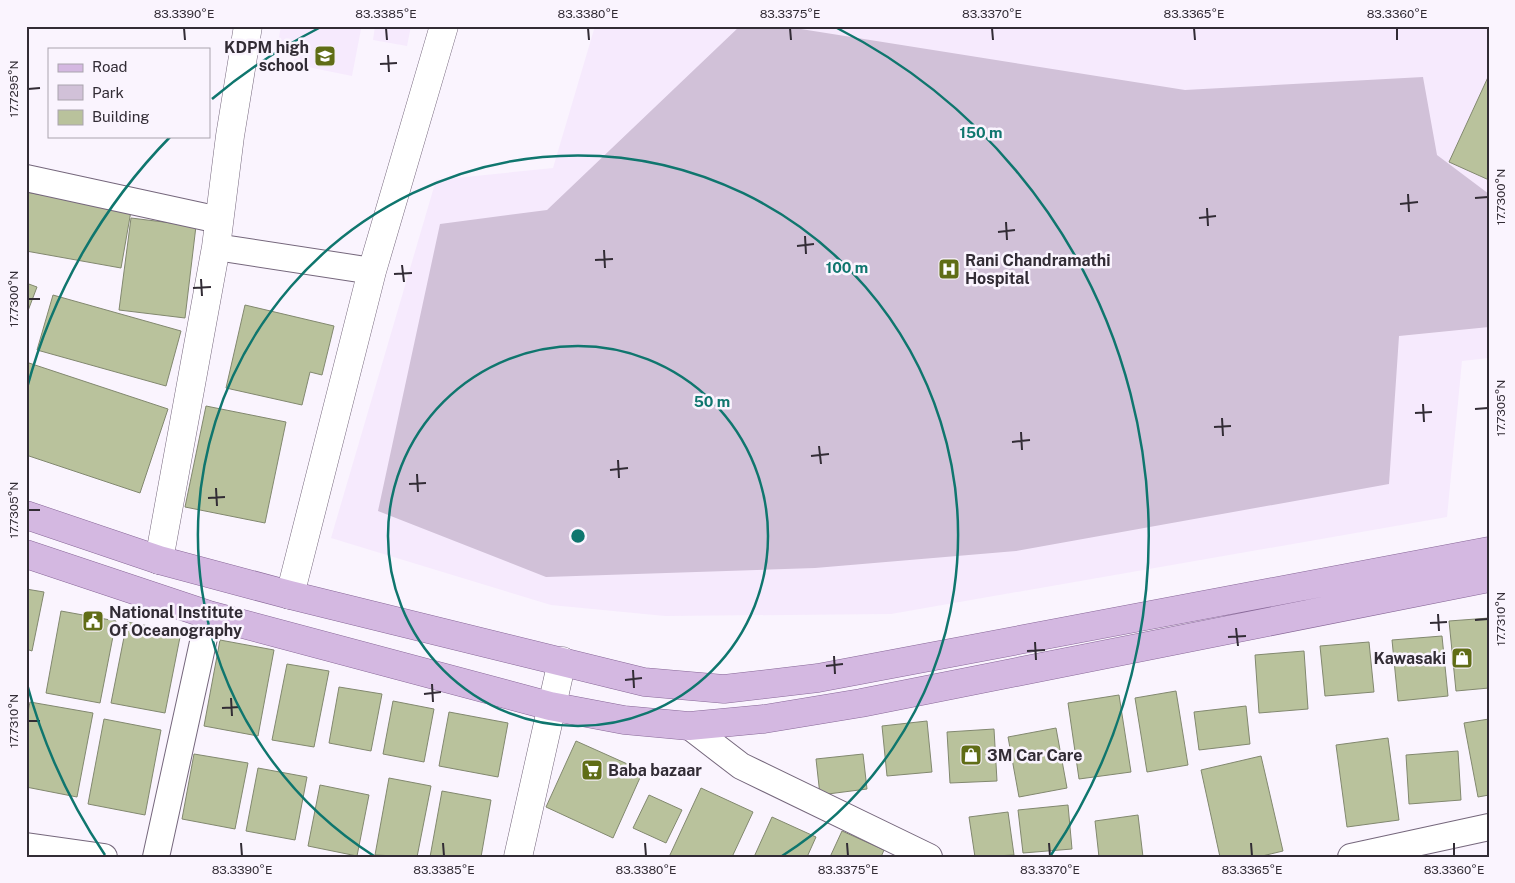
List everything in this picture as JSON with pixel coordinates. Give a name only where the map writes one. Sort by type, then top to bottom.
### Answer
[{"type":"main road","points":[[26,515],[159,560],[290,596],[644,682],[724,689],[818,678],[1489,551]]},
{"type":"main road","points":[[26,554],[209,615],[550,706],[624,720],[689,726],[764,719],[861,703],[1489,578]]},
{"type":"street","points":[[159,560],[216,248],[248,26]]},
{"type":"street","points":[[290,596],[372,271],[444,26]]},
{"type":"street","points":[[26,178],[219,220]]},
{"type":"street","points":[[216,248],[372,271]]},
{"type":"street","points":[[156,857],[209,615]]},
{"type":"street","points":[[518,857],[550,706],[562,661]]},
{"type":"street","points":[[689,726],[741,766],[929,857]]},
{"type":"street","points":[[1351,857],[1384,853],[1489,827]]},
{"type":"street","points":[[26,846],[104,857]]},
{"type":"shaded area","name":"KDPM high school","points":[[281,26],[348,26],[361,29],[352,76],[293,64],[296,47],[278,43]]},
{"type":"shaded area","points":[[375,26],[411,26],[407,46],[373,40]]},
{"type":"shaded area","name":"Rani Chandramathi Hospital","points":[[595,26],[1489,26],[1489,358],[1462,361],[1447,517],[891,614],[665,616],[551,605],[331,538],[436,180],[553,168]]},
{"type":"green space","name":"Rani Chandramathi Hospital","points":[[740,26],[782,26],[1185,90],[1423,77],[1437,155],[1489,194],[1489,327],[1399,336],[1389,484],[1016,551],[815,568],[546,577],[378,511],[440,224],[547,210]]},
{"type":"building","points":[[1489,75],[1489,180],[1449,162]]},
{"type":"building","points":[[26,192],[131,211],[121,268],[26,251]]},
{"type":"building","points":[[131,218],[196,226],[185,318],[119,310]]},
{"type":"building","points":[[26,283],[37,287],[26,316]]},
{"type":"building","points":[[53,295],[181,331],[166,386],[37,350]]},
{"type":"building","points":[[245,305],[334,326],[322,375],[310,372],[302,405],[226,388]]},
{"type":"building","points":[[29,363],[168,409],[140,493],[26,455],[26,372]]},
{"type":"building","points":[[206,406],[286,422],[265,523],[185,507]]},
{"type":"building","points":[[26,589],[44,592],[32,651],[26,649]]},
{"type":"building","points":[[61,611],[116,621],[100,703],[46,693]]},
{"type":"building","points":[[1489,618],[1489,688],[1456,691],[1449,621]]},
{"type":"building","points":[[127,622],[181,632],[165,713],[111,703]]},
{"type":"building","points":[[1442,636],[1448,696],[1398,701],[1392,640]]},
{"type":"building","points":[[220,640],[274,650],[258,736],[204,726]]},
{"type":"building","points":[[1369,642],[1374,692],[1325,696],[1320,646]]},
{"type":"building","points":[[1304,651],[1308,709],[1259,713],[1255,655]]},
{"type":"building","points":[[287,664],[329,671],[314,747],[272,740]]},
{"type":"building","points":[[339,687],[382,694],[371,751],[329,743]]},
{"type":"building","points":[[1176,691],[1188,765],[1147,772],[1135,698]]},
{"type":"building","points":[[1119,695],[1131,772],[1079,779],[1068,703]]},
{"type":"building","points":[[393,701],[434,709],[424,762],[383,754]]},
{"type":"building","points":[[30,702],[93,713],[77,797],[26,787],[26,721]]},
{"type":"building","points":[[1246,706],[1250,744],[1199,750],[1194,712]]},
{"type":"building","points":[[449,712],[508,723],[498,777],[439,766]]},
{"type":"building","points":[[104,719],[161,730],[145,815],[88,804]]},
{"type":"building","points":[[1489,719],[1489,795],[1478,797],[1464,723]]},
{"type":"building","points":[[927,721],[932,772],[887,776],[882,726]]},
{"type":"building","points":[[1056,728],[1067,788],[1019,797],[1008,737]]},
{"type":"building","points":[[994,729],[997,781],[950,783],[947,732]]},
{"type":"building","points":[[1388,738],[1399,820],[1347,827],[1336,745]]},
{"type":"building","points":[[576,741],[643,771],[613,838],[546,807]]},
{"type":"building","points":[[1458,751],[1461,800],[1409,804],[1406,755]]},
{"type":"building","points":[[194,754],[248,763],[235,829],[182,819]]},
{"type":"building","points":[[863,754],[867,789],[820,795],[816,759]]},
{"type":"building","points":[[1261,756],[1283,851],[1258,857],[1220,857],[1201,770]]},
{"type":"building","points":[[258,768],[307,777],[295,840],[246,831]]},
{"type":"building","points":[[389,778],[431,786],[417,857],[375,855]]},
{"type":"building","points":[[320,785],[369,795],[357,856],[308,846]]},
{"type":"building","points":[[701,788],[753,812],[732,857],[669,857]]},
{"type":"building","points":[[442,791],[491,800],[481,857],[430,857]]},
{"type":"building","points":[[649,795],[682,810],[666,843],[633,828]]},
{"type":"building","points":[[1068,805],[1072,849],[1023,853],[1018,810]]},
{"type":"building","points":[[1008,812],[1014,855],[975,857],[969,817]]},
{"type":"building","points":[[1138,815],[1143,857],[1099,857],[1095,821]]},
{"type":"building","points":[[772,817],[816,837],[807,857],[754,857]]},
{"type":"building","points":[[842,831],[884,850],[881,857],[830,857]]},
{"type":"place","name":"KDPM high school","points":[[325,56]]},
{"type":"place","name":"Rani Chandramathi Hospital","points":[[949,269]]},
{"type":"place","name":"National Institute Of Oceanography","points":[[93,621]]},
{"type":"place","name":"Kawasaki","points":[[1462,658]]},
{"type":"place","name":"3M Car Care","points":[[971,755]]},
{"type":"place","name":"Baba bazaar","points":[[592,770]]}]
